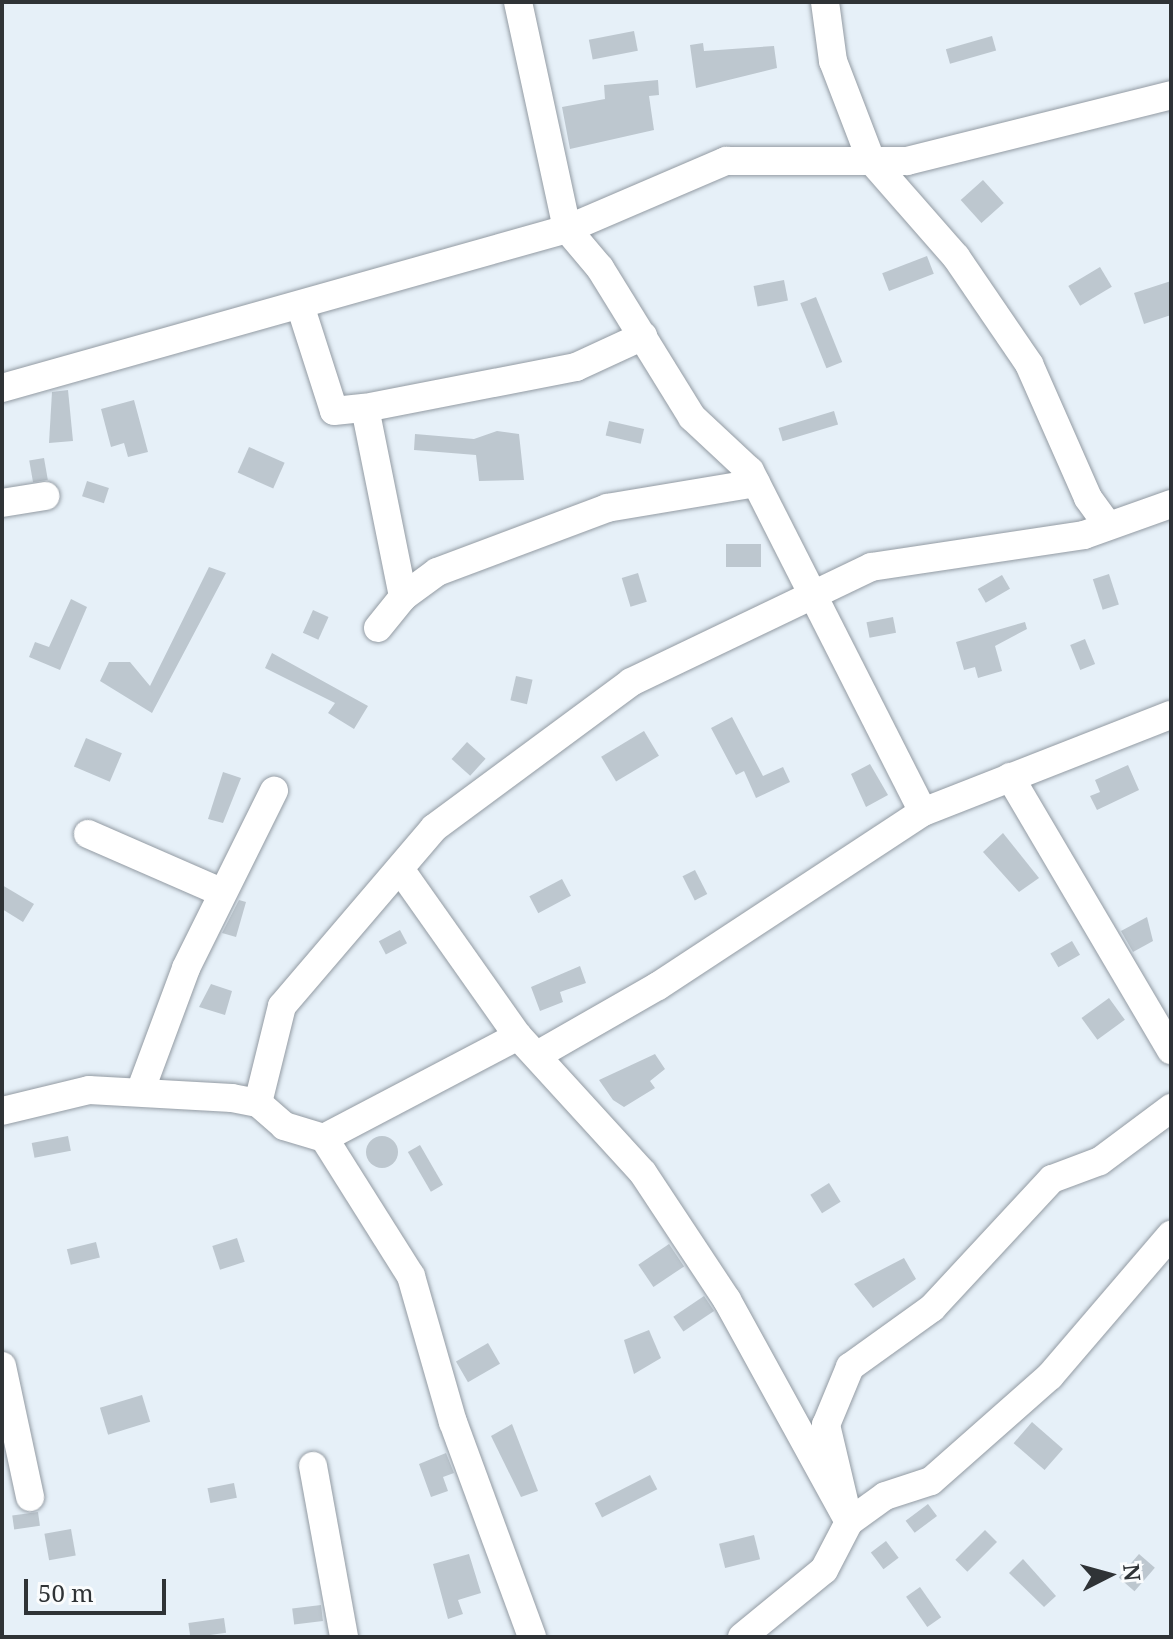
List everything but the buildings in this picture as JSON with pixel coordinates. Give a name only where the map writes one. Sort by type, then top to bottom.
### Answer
[{"type":"street","points":[[518,2],[567,229],[643,336],[692,417],[756,483],[815,592],[923,812]]},
{"type":"street","points":[[825,2],[833,61],[871,160],[956,257],[1029,364],[1088,498],[1108,526]]},
{"type":"street","points":[[2,388],[567,229],[726,161],[907,161],[1171,95]]},
{"type":"street","points":[[300,305],[334,411],[365,408],[576,367],[643,336]]},
{"type":"street","points":[[365,408],[403,597]]},
{"type":"street","points":[[378,628],[403,597],[437,572],[607,508],[756,483]]},
{"type":"street","points":[[2,503],[45,496]]},
{"type":"street","points":[[258,1103],[282,1006],[434,828],[631,682],[871,567],[1108,526],[1171,504]]},
{"type":"street","points":[[541,1053],[658,986],[923,812],[1171,715]]},
{"type":"street","points":[[1010,777],[1171,1050]]},
{"type":"street","points":[[140,1092],[221,892],[274,791]]},
{"type":"street","points":[[88,834],[221,892]]},
{"type":"street","points":[[400,869],[518,1036],[541,1053],[643,1173],[727,1300],[849,1522]]},
{"type":"street","points":[[324,1138],[518,1036]]},
{"type":"street","points":[[2,1111],[89,1090],[140,1092],[258,1103],[284,1126],[324,1138],[411,1276],[453,1422],[532,1637]]},
{"type":"street","points":[[849,1522],[826,1425],[850,1367],[932,1308],[1052,1179],[1100,1161],[1171,1108]]},
{"type":"street","points":[[742,1637],[824,1570],[849,1522],[885,1496],[931,1481],[1050,1376],[1171,1235]]},
{"type":"street","points":[[2,1366],[30,1497]]},
{"type":"street","points":[[313,1466],[344,1637]]}]
